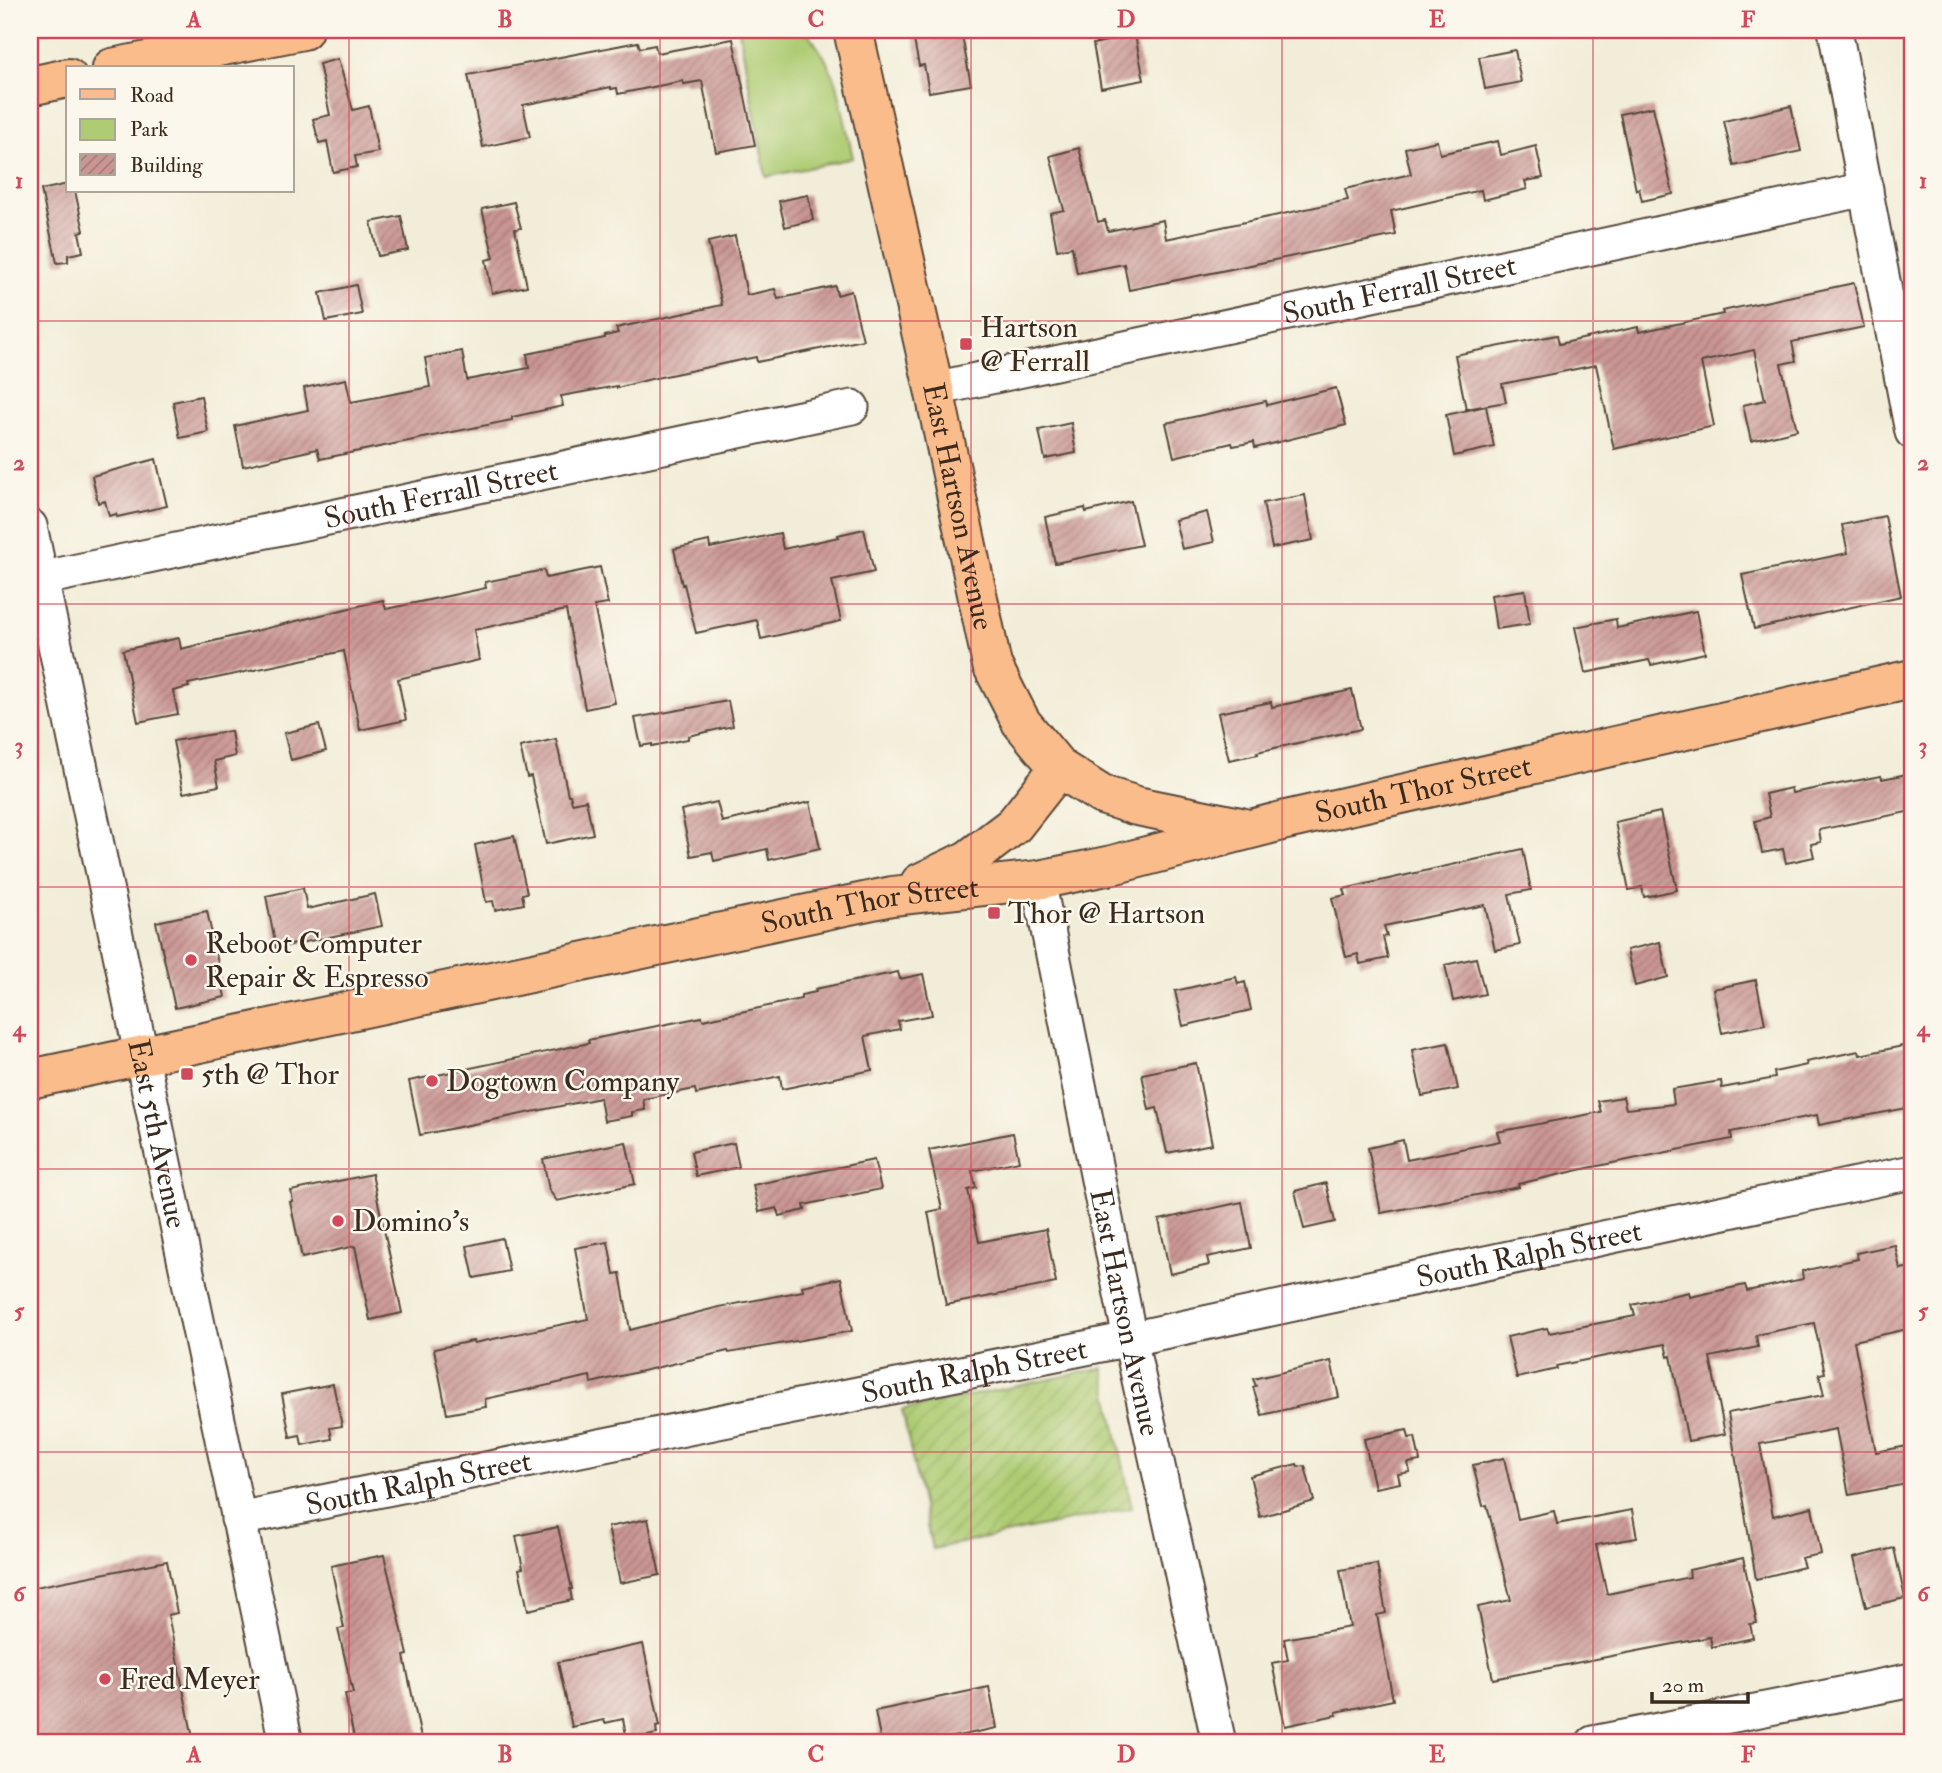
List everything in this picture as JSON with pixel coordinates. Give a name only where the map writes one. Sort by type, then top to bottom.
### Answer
[{"type":"main road","points":[[122,66],[303,30]]},
{"type":"main road","points":[[841,30],[865,85]]},
{"type":"main road","name":"East Hartson Avenue","points":[[853,30],[934,389],[992,665],[1021,722],[1059,768],[1102,795],[1114,799],[1250,829]]},
{"type":"main road","points":[[30,86],[66,78]]},
{"type":"main road","name":"South Thor Street","points":[[30,1079],[892,896],[1038,880],[1119,864],[1250,829],[1467,778],[1912,679]]},
{"type":"main road","points":[[892,896],[968,860],[1005,832],[1014,825],[1059,768]]},
{"type":"street","points":[[1835,30],[1912,432]]},
{"type":"street","name":"South Ferrall Street","points":[[934,389],[1866,189]]},
{"type":"street","name":"South Ferrall Street","points":[[35,580],[852,407]]},
{"type":"street","name":"East 5th Avenue","points":[[30,526],[35,580],[142,1056],[286,1743]]},
{"type":"street","name":"East Hartson Avenue","points":[[1038,880],[1130,1339],[1219,1743]]},
{"type":"street","name":"South Ralph Street","points":[[238,1519],[1130,1339],[1912,1172]]},
{"type":"street","points":[[1593,1743],[1912,1680]]},
{"type":"green space","points":[[739,30],[804,30],[808,33],[825,58],[837,84],[853,158],[766,177]]},
{"type":"green space","points":[[1103,1368],[1132,1508],[932,1549],[902,1410]]},
{"type":"building","points":[[912,30],[961,30],[971,85],[929,92],[924,65],[919,66]]},
{"type":"building","points":[[1135,35],[1144,80],[1101,88],[1093,44]]},
{"type":"building","points":[[733,39],[755,145],[716,152],[702,81],[684,84],[683,81],[618,94],[617,88],[611,87],[523,105],[530,137],[483,147],[468,75],[638,42],[640,48],[655,45],[657,53]]},
{"type":"building","points":[[1515,50],[1521,82],[1485,89],[1479,57]]},
{"type":"building","points":[[338,59],[353,110],[369,106],[378,152],[355,156],[357,167],[333,172],[327,141],[319,143],[313,119],[330,115],[319,64]]},
{"type":"building","points":[[1791,106],[1801,151],[1734,166],[1724,121]]},
{"type":"building","points":[[1653,107],[1673,194],[1642,201],[1639,188],[1636,190],[1620,114]]},
{"type":"building","points":[[1437,141],[1440,154],[1498,141],[1501,155],[1536,146],[1543,178],[1525,181],[1527,189],[1483,200],[1481,190],[1391,211],[1396,235],[1129,290],[1124,264],[1077,273],[1072,247],[1057,250],[1050,213],[1064,210],[1050,156],[1079,148],[1098,222],[1105,220],[1108,231],[1163,220],[1166,239],[1348,200],[1345,189],[1411,174],[1405,148]]},
{"type":"building","points":[[66,184],[66,192],[75,192],[84,231],[79,232],[83,252],[68,255],[68,262],[57,263],[41,190]]},
{"type":"building","points":[[808,195],[813,220],[785,227],[779,201]]},
{"type":"building","points":[[514,202],[521,228],[515,229],[527,286],[492,293],[486,260],[494,258],[482,209]]},
{"type":"building","points":[[401,216],[408,250],[378,256],[371,222]]},
{"type":"building","points":[[735,236],[747,295],[775,289],[778,299],[835,286],[837,295],[851,291],[863,340],[757,362],[756,357],[617,388],[561,396],[563,406],[512,417],[512,420],[320,459],[317,449],[243,466],[235,426],[308,410],[304,388],[346,379],[351,402],[430,387],[425,358],[462,351],[467,380],[529,368],[527,354],[605,338],[618,333],[616,328],[722,305],[708,242]]},
{"type":"building","points":[[1854,283],[1864,327],[1792,342],[1796,361],[1781,364],[1797,430],[1751,441],[1743,405],[1765,400],[1754,350],[1701,362],[1714,426],[1614,449],[1596,365],[1502,384],[1506,402],[1466,409],[1455,355],[1557,335],[1559,344],[1638,327],[1639,332]]},
{"type":"building","points":[[356,285],[362,314],[326,321],[320,293]]},
{"type":"building","points":[[1336,388],[1346,425],[1255,448],[1254,442],[1233,446],[1232,443],[1174,457],[1166,423],[1266,401],[1267,405]]},
{"type":"building","points":[[201,396],[208,432],[180,438],[173,402]]},
{"type":"building","points":[[1486,406],[1494,447],[1454,456],[1446,415]]},
{"type":"building","points":[[1071,423],[1076,453],[1045,459],[1039,430]]},
{"type":"building","points":[[156,459],[167,506],[117,517],[116,514],[109,516],[105,501],[98,503],[92,476]]},
{"type":"building","points":[[1305,495],[1313,540],[1272,548],[1263,503]]},
{"type":"building","points":[[1131,501],[1141,545],[1055,563],[1045,517],[1085,508],[1086,512]]},
{"type":"building","points":[[1207,512],[1214,542],[1182,549],[1175,520]]},
{"type":"building","points":[[1885,516],[1901,596],[1754,629],[1742,575],[1848,553],[1842,525]]},
{"type":"building","points":[[864,529],[874,572],[832,581],[841,621],[761,639],[757,620],[696,633],[674,549],[709,541],[710,548],[780,533],[783,549]]},
{"type":"building","points":[[600,567],[608,604],[594,606],[615,703],[585,709],[566,610],[474,630],[479,660],[398,679],[406,720],[360,730],[344,651],[188,684],[189,687],[173,691],[178,714],[138,722],[123,650],[179,638],[181,649],[383,600],[386,609],[486,588],[485,582],[544,570],[546,578]]},
{"type":"building","points":[[1525,590],[1530,624],[1496,629],[1491,595]]},
{"type":"building","points":[[1696,611],[1705,653],[1651,665],[1649,660],[1585,673],[1575,627],[1616,619],[1617,628]]},
{"type":"building","points":[[1352,690],[1361,729],[1229,760],[1218,713],[1271,702],[1272,707]]},
{"type":"building","points":[[728,701],[733,726],[688,736],[688,739],[641,746],[635,718]]},
{"type":"building","points":[[319,725],[326,751],[291,760],[284,733]]},
{"type":"building","points":[[231,731],[235,756],[214,761],[219,786],[183,793],[173,741]]},
{"type":"building","points":[[556,739],[568,795],[572,803],[586,800],[593,834],[546,844],[531,776],[527,777],[520,747]]},
{"type":"building","points":[[1912,773],[1912,811],[1819,830],[1821,842],[1811,844],[1814,857],[1786,863],[1783,849],[1762,853],[1755,821],[1770,817],[1765,794],[1791,788],[1792,793],[1881,776],[1882,779]]},
{"type":"building","points":[[717,802],[722,822],[810,802],[820,848],[769,860],[767,849],[714,861],[712,852],[691,856],[681,810]]},
{"type":"building","points":[[1660,812],[1677,890],[1644,897],[1642,887],[1629,890],[1615,822]]},
{"type":"building","points":[[514,836],[527,893],[522,894],[524,904],[495,910],[493,901],[486,902],[475,845]]},
{"type":"building","points":[[1523,849],[1531,890],[1509,894],[1520,945],[1495,950],[1485,905],[1384,926],[1387,936],[1383,937],[1388,958],[1360,964],[1358,954],[1346,957],[1332,898],[1346,895],[1344,889]]},
{"type":"building","points":[[303,888],[307,909],[375,894],[382,926],[276,948],[266,896]]},
{"type":"building","name":"Reboot Computer Repair & Espresso","points":[[207,911],[225,997],[175,1008],[156,922]]},
{"type":"building","points":[[1660,942],[1668,977],[1635,986],[1627,950]]},
{"type":"building","points":[[1476,958],[1485,994],[1453,1001],[1445,965]]},
{"type":"building","points":[[898,972],[900,979],[923,974],[932,1015],[898,1021],[900,1029],[865,1036],[872,1070],[782,1089],[780,1076],[696,1094],[695,1089],[643,1099],[645,1110],[632,1112],[632,1116],[604,1121],[600,1098],[420,1135],[409,1081],[589,1043],[588,1040],[801,999],[801,995],[816,992],[815,989]]},
{"type":"building","points":[[1236,977],[1238,984],[1245,982],[1251,1010],[1183,1026],[1175,991]]},
{"type":"building","points":[[1756,980],[1765,1024],[1722,1033],[1713,989]]},
{"type":"building","points":[[1448,1043],[1458,1089],[1422,1096],[1412,1050]]},
{"type":"building","points":[[1912,1044],[1912,1107],[1819,1125],[1817,1115],[1731,1132],[1732,1139],[1588,1168],[1518,1184],[1519,1187],[1381,1213],[1368,1148],[1403,1140],[1407,1160],[1500,1141],[1497,1132],[1601,1112],[1598,1101],[1623,1097],[1626,1109],[1674,1104],[1672,1089],[1721,1081],[1722,1088],[1775,1078],[1774,1072],[1807,1065],[1806,1062],[1859,1051],[1860,1055]]},
{"type":"building","points":[[1196,1063],[1212,1144],[1167,1153],[1157,1108],[1149,1110],[1142,1074]]},
{"type":"building","points":[[1013,1133],[1019,1161],[972,1171],[976,1188],[968,1190],[979,1242],[1046,1229],[1056,1283],[946,1305],[928,1212],[942,1209],[929,1150]]},
{"type":"building","points":[[626,1142],[635,1184],[557,1201],[549,1190],[543,1159]]},
{"type":"building","points":[[734,1143],[739,1167],[696,1176],[691,1152]]},
{"type":"building","points":[[874,1160],[881,1189],[804,1205],[805,1210],[779,1216],[777,1208],[759,1212],[753,1185]]},
{"type":"building","name":"Domino's","points":[[372,1174],[402,1313],[370,1320],[355,1246],[302,1258],[290,1202],[293,1201],[291,1191]]},
{"type":"building","points":[[1326,1183],[1335,1222],[1304,1229],[1295,1191]]},
{"type":"building","points":[[1242,1202],[1251,1248],[1207,1257],[1209,1265],[1170,1274],[1159,1220]]},
{"type":"building","points":[[502,1238],[509,1271],[474,1278],[467,1246]]},
{"type":"building","points":[[608,1242],[614,1274],[620,1273],[630,1330],[719,1307],[803,1291],[802,1286],[841,1278],[852,1331],[729,1353],[728,1351],[591,1383],[590,1376],[485,1399],[486,1407],[447,1414],[434,1349],[588,1319],[575,1248]]},
{"type":"building","points":[[1895,1245],[1900,1269],[1912,1267],[1912,1328],[1854,1341],[1876,1452],[1912,1445],[1912,1483],[1849,1495],[1836,1429],[1760,1444],[1773,1516],[1812,1507],[1821,1554],[1801,1558],[1804,1567],[1756,1579],[1728,1413],[1824,1395],[1819,1374],[1825,1373],[1814,1323],[1756,1335],[1758,1347],[1710,1357],[1725,1434],[1688,1441],[1671,1356],[1668,1357],[1665,1344],[1556,1366],[1557,1369],[1517,1378],[1507,1337],[1547,1328],[1549,1333],[1635,1316],[1632,1305],[1689,1292],[1690,1297],[1745,1285],[1747,1291],[1803,1279],[1802,1271],[1858,1259],[1856,1253]]},
{"type":"building","points":[[1331,1361],[1339,1397],[1262,1415],[1253,1379]]},
{"type":"building","points":[[333,1384],[342,1426],[330,1428],[332,1439],[302,1445],[300,1435],[290,1437],[282,1394]]},
{"type":"building","points":[[1407,1430],[1409,1438],[1415,1437],[1420,1461],[1408,1463],[1410,1472],[1398,1474],[1400,1483],[1375,1488],[1364,1439]]},
{"type":"building","points":[[1504,1458],[1518,1519],[1554,1511],[1557,1524],[1632,1510],[1637,1538],[1596,1545],[1607,1594],[1690,1577],[1689,1570],[1743,1558],[1757,1623],[1750,1624],[1753,1638],[1712,1647],[1710,1637],[1493,1679],[1478,1607],[1511,1600],[1487,1505],[1483,1506],[1473,1465]]},
{"type":"building","points":[[1297,1464],[1298,1467],[1305,1466],[1314,1501],[1260,1517],[1250,1476]]},
{"type":"building","points":[[648,1519],[660,1575],[620,1583],[608,1527]]},
{"type":"building","points":[[558,1527],[572,1600],[528,1610],[519,1569],[523,1568],[516,1536]]},
{"type":"building","points":[[1894,1548],[1905,1598],[1866,1607],[1854,1558]]},
{"type":"building","points":[[384,1555],[408,1655],[404,1656],[422,1743],[355,1743],[345,1694],[353,1693],[338,1629],[344,1628],[331,1566]]},
{"type":"building","name":"Fred Meyer","points":[[167,1561],[177,1613],[168,1615],[194,1743],[30,1743],[30,1588]]},
{"type":"building","points":[[1377,1564],[1386,1613],[1377,1615],[1393,1700],[1285,1726],[1272,1663],[1288,1660],[1284,1639],[1350,1627],[1340,1570]]},
{"type":"building","points":[[643,1644],[660,1726],[656,1727],[657,1734],[627,1740],[623,1719],[572,1727],[558,1662]]},
{"type":"building","points":[[989,1687],[997,1728],[924,1743],[881,1743],[875,1711]]},
{"type":"place","name":"Hartson @ Ferrall","points":[[966,344]]},
{"type":"place","name":"Thor @ Hartson","points":[[994,913]]},
{"type":"place","name":"Reboot Computer Repair & Espresso","points":[[191,960]]},
{"type":"place","name":"5th @ Thor","points":[[187,1074]]},
{"type":"place","name":"Dogtown Company","points":[[432,1081]]},
{"type":"place","name":"Domino's","points":[[338,1221]]},
{"type":"place","name":"Fred Meyer","points":[[105,1679]]}]
